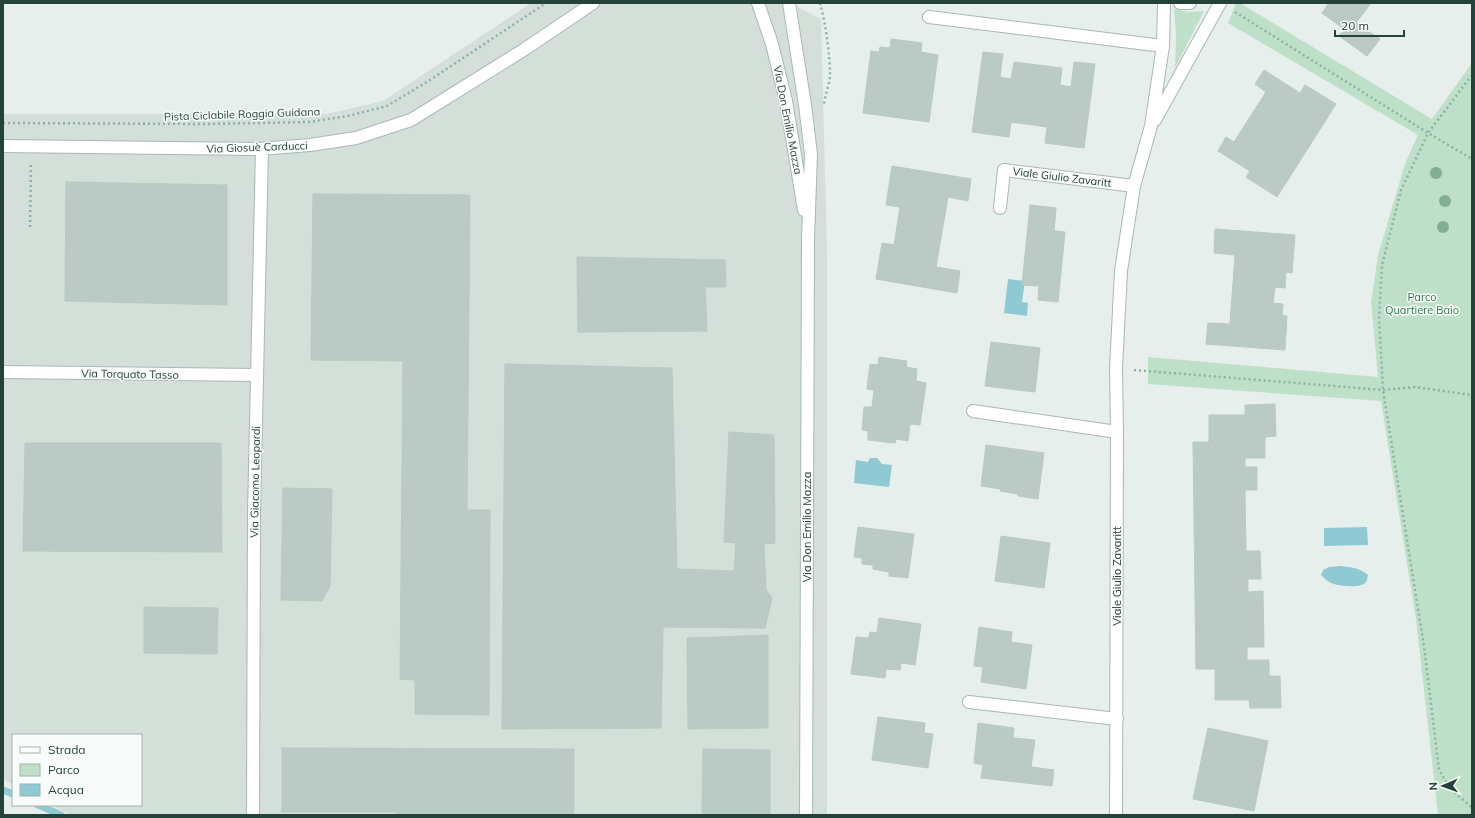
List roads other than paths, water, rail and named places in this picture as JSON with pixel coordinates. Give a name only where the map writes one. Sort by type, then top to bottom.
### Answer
[{"type":"street","name":"Via Giosuè Carducci","points":[[3,146],[262,149],[310,146],[356,138],[411,120],[525,49],[593,3]]},
{"type":"street","name":"Via Don Emilio Mazza","points":[[758,3],[772,44],[786,101],[808,240]]},
{"type":"street","name":"Via Don Emilio Mazza","points":[[789,3],[811,154],[808,240],[806,815]]},
{"type":"street","name":"Viale Giulio Zavaritt","points":[[1116,815],[1116,368],[1121,271],[1134,186],[1151,126],[1163,46],[1164,3]]},
{"type":"street","points":[[1180,3],[1190,3]]},
{"type":"street","name":"Viale Giulio Zavaritt","points":[[1151,126],[1220,3]]},
{"type":"street","points":[[928,17],[1163,46]]},
{"type":"street","name":"Via Giacomo Leopardi","points":[[253,815],[254,515],[262,149]]},
{"type":"street","name":"Viale Giulio Zavaritt","points":[[1000,208],[1004,170],[1134,186]]},
{"type":"street","name":"Via Torquato Tasso","points":[[3,372],[257,375]]},
{"type":"street","points":[[972,411],[1117,432]]},
{"type":"street","points":[[969,702],[1117,719]]},
{"type":"water","points":[[1008,279],[1025,281],[1022,302],[1028,303],[1027,316],[1004,313]]},
{"type":"water","points":[[870,458],[877,458],[882,464],[892,465],[889,487],[854,483],[856,460],[868,462]]},
{"type":"water","points":[[1367,527],[1368,545],[1324,546],[1324,528]]},
{"type":"water","points":[[1340,566],[1359,569],[1368,575],[1366,581],[1359,586],[1344,586],[1331,583],[1321,575],[1323,570],[1329,567]]},
{"type":"waterway","points":[[3,790],[12,794]]},
{"type":"waterway","points":[[40,806],[61,815]]},
{"type":"park label","name":"Parco Quartiere Baio","points":[[1422,303]]}]
